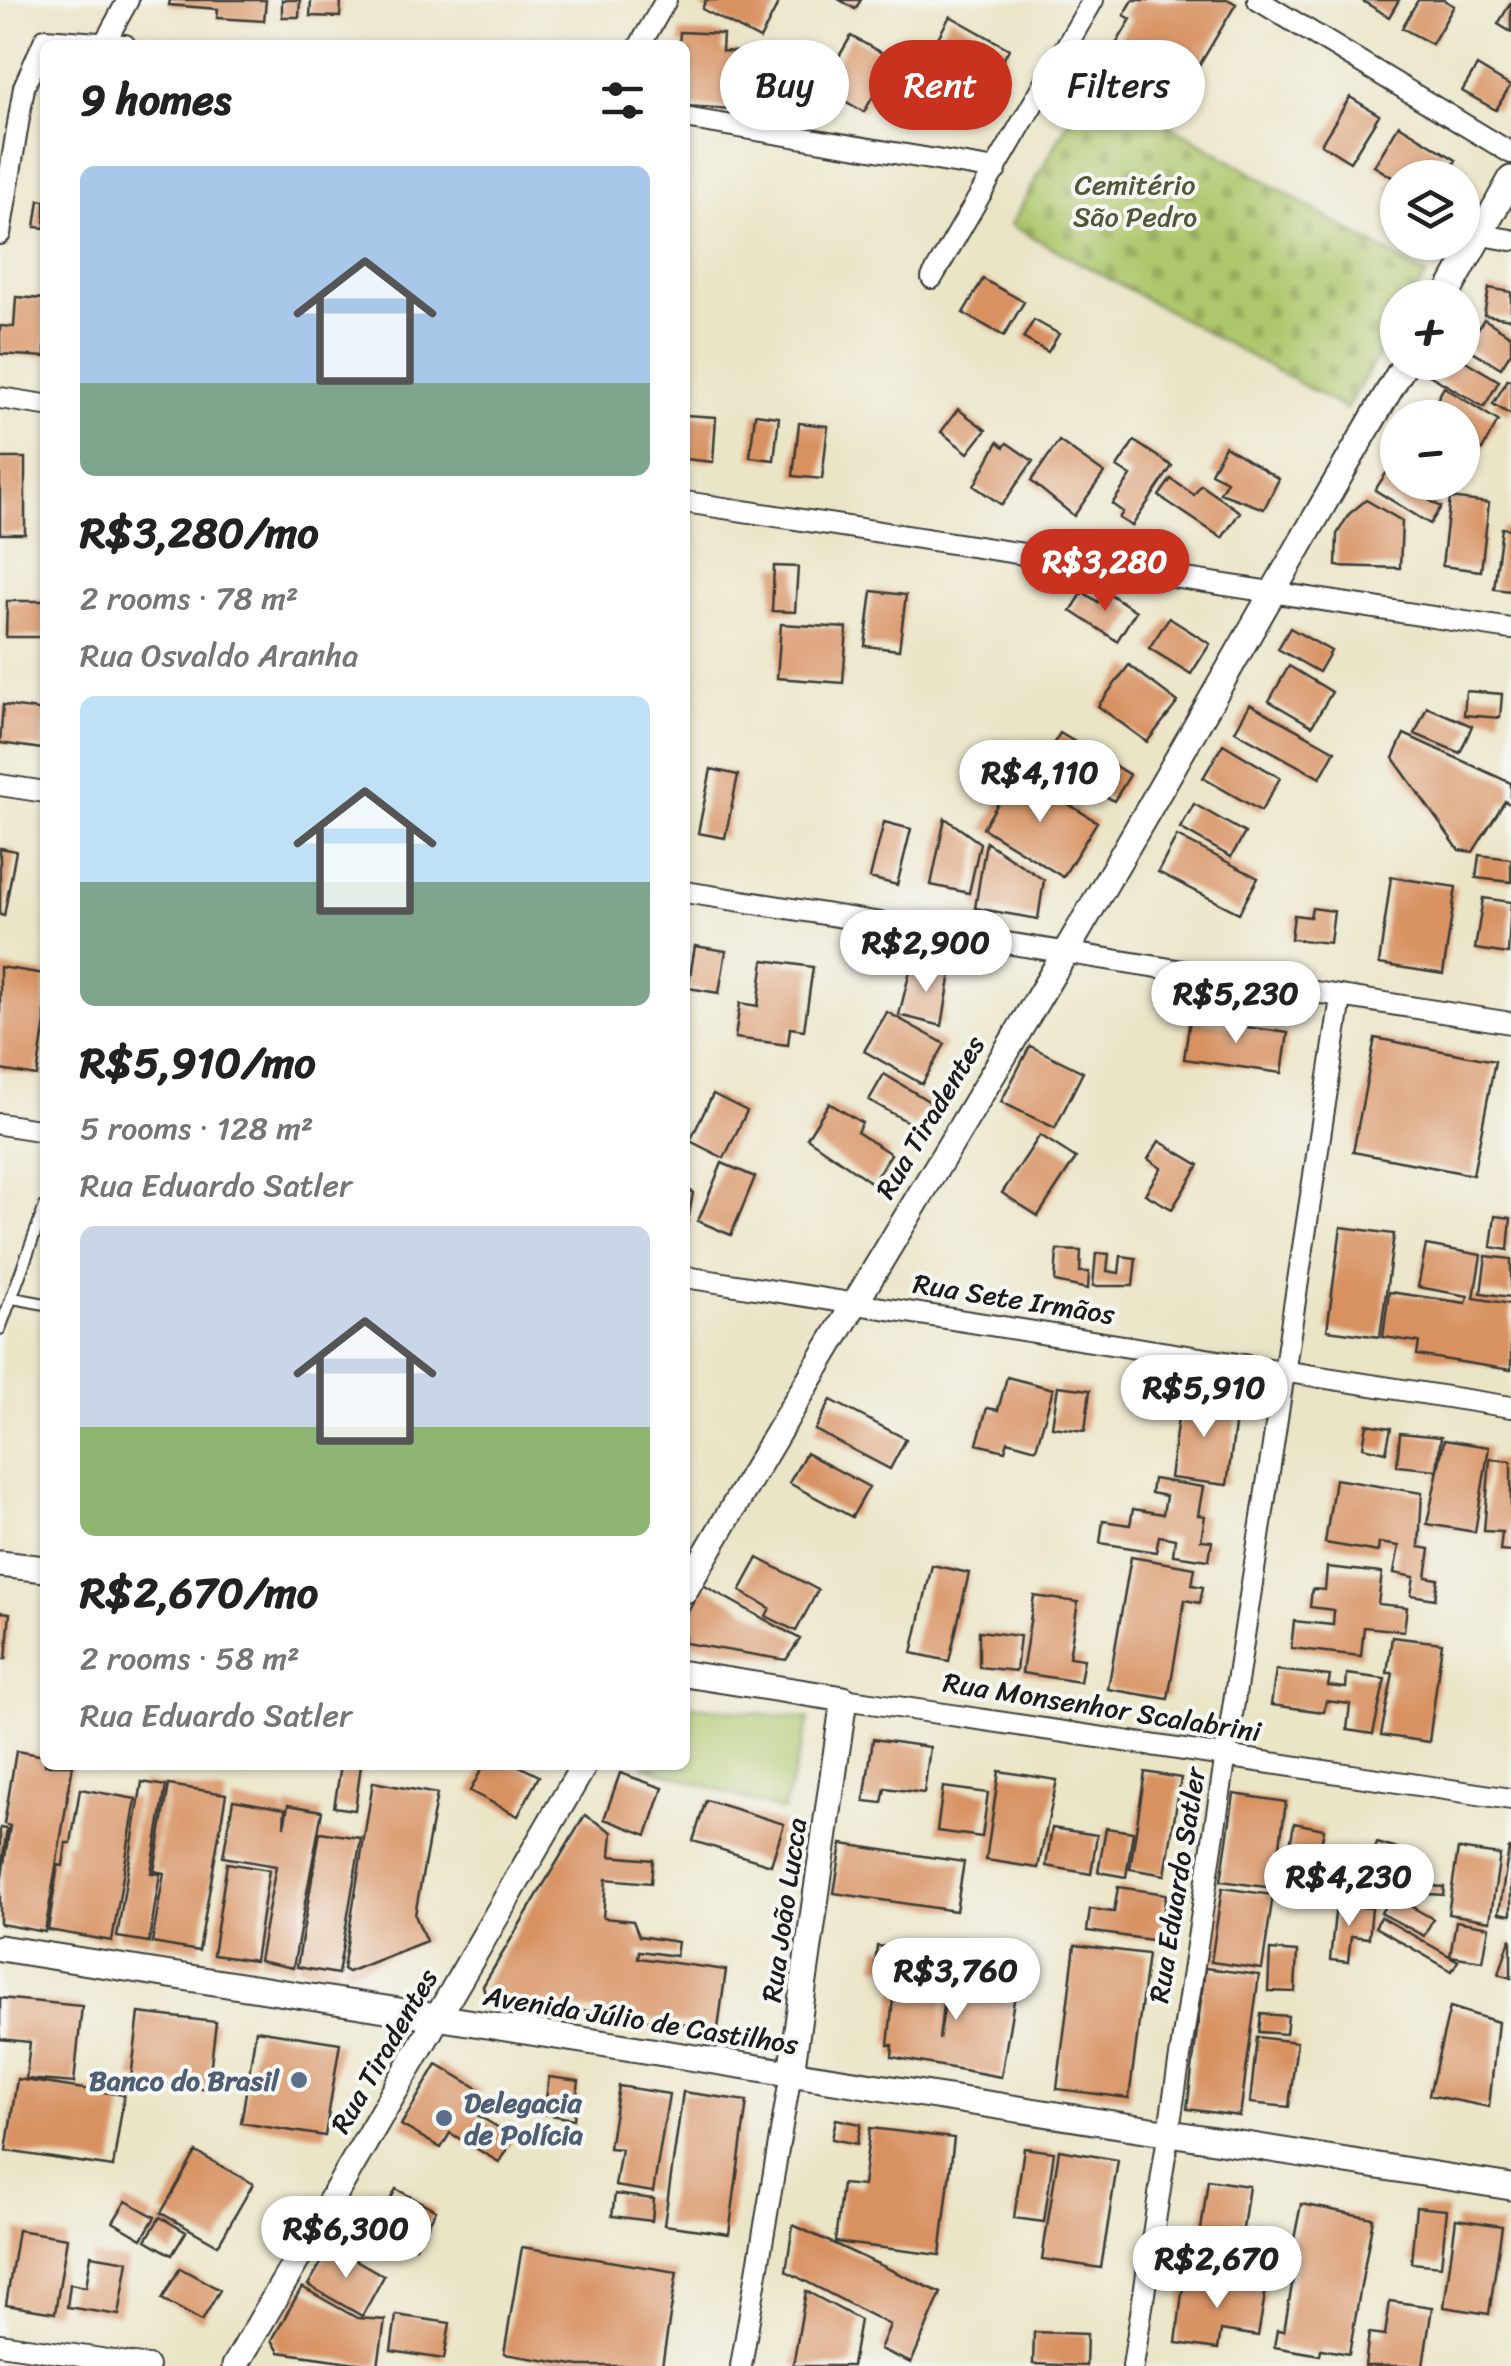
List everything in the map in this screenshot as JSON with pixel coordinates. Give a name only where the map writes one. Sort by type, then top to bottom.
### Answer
[{"type":"street","points":[[116,40],[128,0]]},
{"type":"street","points":[[643,40],[666,0]]},
{"type":"street","points":[[932,278],[1094,0]]},
{"type":"street","points":[[1258,0],[1511,153]]},
{"type":"street","points":[[44,40],[68,40]]},
{"type":"street","points":[[0,234],[24,87],[40,50]]},
{"type":"street","points":[[690,119],[996,170]]},
{"type":"street","points":[[1456,280],[1511,179]]},
{"type":"street","points":[[1482,235],[1511,240]]},
{"type":"street","name":"Rua Tiradentes","points":[[690,1581],[852,1301],[1066,952],[1268,594],[1395,380]]},
{"type":"street","points":[[0,398],[40,404]]},
{"type":"street","points":[[690,503],[1268,594],[1511,628]]},
{"type":"street","points":[[0,785],[40,791]]},
{"type":"street","points":[[690,893],[1511,1023]]},
{"type":"street","name":"Rua Eduardo Satler","points":[[1133,2366],[1164,2134],[1226,1756],[1341,998]]},
{"type":"street","points":[[0,1124],[40,1129]]},
{"type":"street","name":"Rua Sete Irmãos","points":[[690,1278],[1511,1407]]},
{"type":"street","points":[[0,1564],[40,1568]]},
{"type":"street","name":"Rua Monsenhor Scalabrini","points":[[690,1675],[1511,1799]]},
{"type":"street","name":"Rua João Lucca","points":[[741,2366],[791,2073],[844,1698]]},
{"type":"street","name":"Rua Tiradentes","points":[[235,2366],[581,1770]]},
{"type":"street","name":"Avenida Júlio de Castilhos","points":[[0,1948],[1511,2186]]},
{"type":"street","points":[[0,2344],[148,2366]]},
{"type":"lane","points":[[0,1329],[40,1221]]},
{"type":"lane","points":[[14,1298],[40,1303]]},
{"type":"green space","name":"Cemitério São Pedro","points":[[1064,130],[1178,130],[1380,249],[1380,260],[1399,260],[1426,276],[1424,280],[1380,280],[1380,352],[1346,409],[1011,225]]},
{"type":"green space","points":[[690,1706],[809,1719],[783,1811],[656,1770],[690,1770]]},
{"type":"building","points":[[170,0],[266,0],[264,21],[217,18],[218,9],[169,5]]},
{"type":"building","points":[[282,0],[300,0],[299,17],[282,17]]},
{"type":"building","points":[[311,0],[341,0],[340,17],[310,16]]},
{"type":"building","points":[[706,0],[780,0],[760,39],[702,9]]},
{"type":"building","points":[[840,0],[861,0],[855,9]]},
{"type":"building","points":[[1133,0],[1229,0],[1236,4],[1205,56],[1205,40],[1118,40],[1131,19],[1124,15]]},
{"type":"building","points":[[1361,0],[1399,0],[1389,17]]},
{"type":"building","points":[[1418,0],[1444,0],[1454,6],[1432,44],[1402,28]]},
{"type":"building","points":[[1511,2],[1511,32],[1498,24]]},
{"type":"building","points":[[950,16],[993,40],[937,40]]},
{"type":"building","points":[[680,32],[723,34],[720,108],[690,106],[690,40],[679,40]]},
{"type":"building","points":[[851,36],[869,46],[869,103],[864,112],[849,103]]},
{"type":"building","points":[[1477,66],[1510,86],[1496,110],[1462,91]]},
{"type":"building","points":[[1350,97],[1379,115],[1350,162],[1321,144]]},
{"type":"building","points":[[1399,125],[1456,160],[1380,160],[1380,170],[1374,166]]},
{"type":"building","points":[[39,200],[40,200],[40,228],[35,227]]},
{"type":"building","points":[[983,279],[1024,302],[1004,336],[963,313]]},
{"type":"building","points":[[1489,288],[1511,292],[1511,319],[1484,315]]},
{"type":"building","points":[[16,297],[40,299],[40,357],[0,354],[0,326],[14,327]]},
{"type":"building","points":[[1484,319],[1511,336],[1511,352],[1501,368],[1480,355],[1480,325]]},
{"type":"building","points":[[1034,320],[1059,334],[1048,352],[1023,338]]},
{"type":"building","points":[[1480,370],[1499,381],[1484,407],[1480,400],[1472,400],[1438,380],[1480,380]]},
{"type":"building","points":[[1508,379],[1511,381],[1511,415],[1493,404]]},
{"type":"building","points":[[1444,387],[1465,400],[1437,400]]},
{"type":"building","points":[[958,409],[986,430],[968,453],[941,432]]},
{"type":"building","points":[[1480,410],[1498,421],[1480,449]]},
{"type":"building","points":[[755,414],[779,417],[774,460],[750,457]]},
{"type":"building","points":[[690,415],[716,417],[713,462],[690,460]]},
{"type":"building","points":[[799,423],[828,426],[822,479],[793,476]]},
{"type":"building","points":[[1059,441],[1104,473],[1074,516],[1031,481]]},
{"type":"building","points":[[1134,441],[1172,466],[1132,526],[1119,518],[1123,512],[1112,504],[1131,476],[1117,467]]},
{"type":"building","points":[[998,442],[1004,447],[1007,443],[1033,461],[1002,505],[974,486]]},
{"type":"building","points":[[1225,446],[1279,479],[1264,509],[1220,493],[1227,481],[1211,473]]},
{"type":"building","points":[[0,458],[25,458],[25,534],[0,534]]},
{"type":"building","points":[[1171,479],[1194,495],[1201,485],[1240,512],[1222,538],[1159,496]]},
{"type":"building","points":[[1366,500],[1402,521],[1400,568],[1336,566],[1337,534],[1349,514]]},
{"type":"building","points":[[1391,500],[1429,500],[1441,507],[1430,524]]},
{"type":"building","points":[[1450,500],[1489,503],[1481,571],[1442,566]]},
{"type":"building","points":[[1502,528],[1511,529],[1511,591],[1494,589]]},
{"type":"building","points":[[774,566],[798,567],[795,612],[772,611]]},
{"type":"building","points":[[872,591],[906,595],[899,650],[865,646]]},
{"type":"building","points":[[1105,591],[1136,611],[1117,641],[1071,611],[1083,592],[1098,602]]},
{"type":"building","points":[[7,601],[40,601],[40,637],[6,637]]},
{"type":"building","points":[[1169,618],[1210,644],[1191,674],[1149,648]]},
{"type":"building","points":[[781,624],[847,628],[843,683],[777,678]]},
{"type":"building","points":[[1290,628],[1331,651],[1319,672],[1278,649]]},
{"type":"building","points":[[1129,665],[1178,702],[1147,742],[1098,706]]},
{"type":"building","points":[[1289,666],[1332,692],[1312,726],[1269,701]]},
{"type":"building","points":[[1466,691],[1502,694],[1500,718],[1464,715]]},
{"type":"building","points":[[1250,704],[1335,751],[1320,778],[1235,731]]},
{"type":"building","points":[[3,705],[40,710],[40,749],[0,743]]},
{"type":"building","points":[[1427,707],[1472,726],[1460,753],[1415,734]]},
{"type":"building","points":[[1060,733],[1130,775],[1114,801],[1044,759]]},
{"type":"building","points":[[1404,734],[1511,783],[1511,805],[1505,801],[1473,852],[1459,850],[1393,758]]},
{"type":"building","points":[[1223,744],[1280,778],[1261,811],[1203,778]]},
{"type":"building","points":[[711,769],[738,775],[725,838],[698,833]]},
{"type":"building","points":[[1017,772],[1097,822],[1063,877],[983,828]]},
{"type":"building","points":[[1194,804],[1245,833],[1231,857],[1180,828]]},
{"type":"building","points":[[945,818],[980,843],[969,893],[931,885]]},
{"type":"building","points":[[884,822],[911,829],[897,885],[870,878]]},
{"type":"building","points":[[1177,836],[1258,878],[1239,913],[1158,872]]},
{"type":"building","points":[[986,842],[1044,880],[1038,919],[975,908]]},
{"type":"building","points":[[0,848],[16,851],[4,916],[0,915]]},
{"type":"building","points":[[1479,855],[1511,859],[1511,882],[1476,878]]},
{"type":"building","points":[[1391,877],[1456,887],[1443,974],[1379,964]]},
{"type":"building","points":[[1483,898],[1511,902],[1508,954],[1475,949]]},
{"type":"building","points":[[1312,908],[1334,911],[1330,943],[1291,939],[1294,915],[1310,917]]},
{"type":"building","points":[[695,946],[726,951],[719,993],[690,988]]},
{"type":"building","points":[[764,960],[813,967],[804,1030],[790,1028],[788,1045],[735,1038],[740,1003],[758,1006]]},
{"type":"building","points":[[912,963],[951,973],[942,1026],[899,1015]]},
{"type":"building","points":[[0,967],[40,973],[37,1076],[0,1070]]},
{"type":"building","points":[[887,1012],[945,1044],[922,1084],[864,1051]]},
{"type":"building","points":[[1190,1019],[1288,1033],[1282,1073],[1184,1059]]},
{"type":"building","points":[[1375,1038],[1495,1061],[1473,1175],[1353,1152]]},
{"type":"building","points":[[1030,1046],[1083,1072],[1055,1128],[1001,1102]]},
{"type":"building","points":[[884,1074],[930,1102],[915,1126],[869,1100]]},
{"type":"building","points":[[713,1094],[747,1111],[724,1158],[690,1141]]},
{"type":"building","points":[[829,1103],[862,1123],[857,1132],[891,1154],[872,1183],[807,1138]]},
{"type":"building","points":[[1040,1135],[1076,1158],[1038,1216],[1002,1193]]},
{"type":"building","points":[[1159,1141],[1199,1165],[1172,1209],[1145,1194],[1161,1168],[1148,1159]]},
{"type":"building","points":[[722,1163],[755,1177],[731,1235],[698,1221]]},
{"type":"building","points":[[1495,1216],[1511,1218],[1508,1250],[1491,1247]]},
{"type":"building","points":[[1341,1227],[1394,1234],[1380,1337],[1327,1330]]},
{"type":"building","points":[[1426,1245],[1481,1255],[1474,1298],[1511,1304],[1511,1370],[1417,1355],[1419,1342],[1383,1337],[1389,1292],[1466,1303],[1468,1296],[1418,1287]]},
{"type":"building","points":[[1057,1250],[1081,1251],[1080,1272],[1089,1272],[1088,1289],[1055,1282]]},
{"type":"building","points":[[1096,1253],[1109,1254],[1107,1271],[1119,1273],[1121,1256],[1136,1258],[1133,1286],[1093,1286]]},
{"type":"building","points":[[1486,1256],[1511,1259],[1511,1297],[1481,1293]]},
{"type":"building","points":[[1007,1377],[1053,1389],[1036,1449],[1008,1441],[1005,1451],[977,1444],[987,1408],[998,1410]]},
{"type":"building","points":[[1058,1386],[1090,1390],[1085,1431],[1052,1427]]},
{"type":"building","points":[[1181,1395],[1238,1403],[1227,1485],[1170,1478]]},
{"type":"building","points":[[831,1400],[906,1439],[890,1469],[815,1430]]},
{"type":"building","points":[[1367,1424],[1391,1428],[1386,1452],[1363,1447]]},
{"type":"building","points":[[1400,1433],[1441,1437],[1437,1470],[1397,1466]]},
{"type":"building","points":[[1444,1440],[1489,1447],[1475,1532],[1427,1524]]},
{"type":"building","points":[[806,1453],[869,1487],[852,1517],[789,1483]]},
{"type":"building","points":[[1490,1459],[1511,1461],[1511,1552],[1500,1551],[1502,1532],[1484,1531]]},
{"type":"building","points":[[1153,1479],[1203,1487],[1198,1515],[1205,1516],[1201,1540],[1212,1541],[1209,1560],[1173,1555],[1175,1539],[1159,1536],[1156,1552],[1100,1543],[1103,1521],[1130,1525],[1133,1509],[1163,1514],[1166,1496],[1151,1493]]},
{"type":"building","points":[[1335,1479],[1422,1493],[1419,1547],[1430,1549],[1426,1577],[1438,1579],[1435,1599],[1411,1595],[1414,1577],[1394,1573],[1399,1546],[1379,1543],[1378,1552],[1325,1543]]},
{"type":"building","points":[[1131,1557],[1195,1568],[1192,1585],[1203,1587],[1200,1603],[1185,1600],[1168,1699],[1108,1689]]},
{"type":"building","points":[[758,1558],[818,1590],[796,1631],[766,1616],[770,1608],[740,1591]]},
{"type":"building","points":[[932,1565],[969,1573],[949,1661],[912,1653]]},
{"type":"building","points":[[1327,1567],[1382,1573],[1378,1604],[1407,1607],[1404,1631],[1364,1627],[1361,1656],[1291,1648],[1294,1621],[1333,1625],[1334,1610],[1310,1607],[1312,1589],[1325,1590]]},
{"type":"building","points":[[703,1585],[800,1639],[786,1660],[690,1644],[690,1608]]},
{"type":"building","points":[[1034,1596],[1078,1602],[1069,1657],[1084,1659],[1080,1682],[1022,1673]]},
{"type":"building","points":[[0,1612],[10,1613],[6,1659],[0,1659]]},
{"type":"building","points":[[979,1631],[1020,1636],[1016,1671],[979,1667]]},
{"type":"building","points":[[1392,1637],[1442,1643],[1429,1742],[1381,1735],[1393,1673],[1387,1673]]},
{"type":"building","points":[[1276,1670],[1330,1676],[1328,1686],[1346,1688],[1347,1674],[1385,1679],[1373,1734],[1347,1730],[1350,1704],[1326,1701],[1324,1712],[1271,1705]]},
{"type":"building","points":[[873,1739],[930,1747],[924,1793],[885,1788],[882,1803],[864,1801]]},
{"type":"building","points":[[16,1751],[40,1755],[40,1770],[72,1770],[45,1932],[0,1924],[0,1889],[10,1826],[4,1824]]},
{"type":"building","points":[[340,1770],[360,1770],[355,1810],[334,1807]]},
{"type":"building","points":[[481,1770],[527,1770],[539,1776],[518,1816],[470,1791]]},
{"type":"building","points":[[999,1771],[1057,1780],[1038,1868],[986,1860]]},
{"type":"building","points":[[1145,1772],[1181,1778],[1165,1875],[1130,1869]]},
{"type":"building","points":[[620,1773],[663,1788],[647,1835],[604,1819]]},
{"type":"building","points":[[142,1782],[166,1786],[151,1873],[160,1874],[149,1942],[117,1937]]},
{"type":"building","points":[[373,1782],[437,1794],[415,1915],[426,1941],[348,1972],[343,1969]]},
{"type":"building","points":[[169,1785],[226,1794],[199,1951],[152,1943],[164,1873],[154,1871]]},
{"type":"building","points":[[943,1787],[988,1793],[982,1837],[937,1831]]},
{"type":"building","points":[[80,1789],[136,1799],[112,1941],[48,1930],[58,1865],[63,1866],[66,1843],[71,1843]]},
{"type":"building","points":[[1234,1794],[1286,1802],[1274,1888],[1221,1881]]},
{"type":"building","points":[[233,1800],[285,1809],[284,1827],[288,1805],[322,1811],[293,1968],[259,1961],[276,1866],[223,1857]]},
{"type":"building","points":[[706,1800],[784,1824],[771,1865],[693,1841]]},
{"type":"building","points":[[585,1815],[612,1832],[610,1856],[653,1860],[651,1883],[606,1879],[603,1918],[633,1921],[639,1936],[678,1942],[676,1956],[639,1951],[638,1958],[726,1970],[718,2029],[486,1997],[483,1986]]},
{"type":"building","points":[[1294,1823],[1324,1829],[1316,1874],[1286,1869]]},
{"type":"building","points":[[0,1828],[7,1829],[2,1863],[0,1863]]},
{"type":"building","points":[[1052,1828],[1097,1835],[1091,1874],[1046,1866]]},
{"type":"building","points":[[1106,1828],[1133,1832],[1126,1877],[1098,1872]]},
{"type":"building","points":[[320,1832],[361,1838],[338,1974],[297,1967]]},
{"type":"building","points":[[1377,1843],[1425,1857],[1415,1892],[1389,1885],[1386,1897],[1363,1890]]},
{"type":"building","points":[[842,1844],[964,1862],[956,1911],[834,1893]]},
{"type":"building","points":[[1511,1848],[1511,1915],[1499,1913]]},
{"type":"building","points":[[1458,1849],[1500,1855],[1490,1921],[1448,1914]]},
{"type":"building","points":[[227,1863],[269,1870],[255,1961],[213,1955]]},
{"type":"building","points":[[1429,1886],[1444,1887],[1443,1895],[1429,1894]]},
{"type":"building","points":[[1118,1887],[1166,1894],[1159,1941],[1087,1931],[1090,1909],[1114,1912]]},
{"type":"building","points":[[1222,1888],[1273,1895],[1262,1969],[1211,1962]]},
{"type":"building","points":[[1391,1895],[1433,1919],[1424,1936],[1381,1913]]},
{"type":"building","points":[[1336,1904],[1372,1908],[1369,1938],[1351,1936],[1348,1962],[1330,1960]]},
{"type":"building","points":[[1381,1917],[1458,1961],[1452,1971],[1375,1927]]},
{"type":"building","points":[[1456,1921],[1489,1927],[1483,1961],[1450,1956]]},
{"type":"building","points":[[1511,1939],[1511,1978],[1499,1974]]},
{"type":"building","points":[[1075,1945],[1148,1954],[1129,2098],[1057,2089]]},
{"type":"building","points":[[877,1946],[947,1953],[945,1974],[875,1966]]},
{"type":"building","points":[[1270,1950],[1297,1952],[1295,1992],[1268,1991]]},
{"type":"building","points":[[951,1966],[1018,1977],[1001,2077],[892,2057],[893,2045],[888,2045],[894,1990],[944,1996],[939,2040]]},
{"type":"building","points":[[1205,1968],[1259,1975],[1240,2116],[1187,2109]]},
{"type":"building","points":[[0,1998],[82,2006],[74,2083],[26,2079],[30,2042],[0,2039]]},
{"type":"building","points":[[1450,2007],[1498,2022],[1489,2107],[1429,2095]]},
{"type":"building","points":[[139,2013],[216,2022],[208,2089],[131,2079]]},
{"type":"building","points":[[1261,2014],[1288,2016],[1286,2034],[1259,2032]]},
{"type":"building","points":[[256,2030],[340,2043],[325,2136],[241,2123]]},
{"type":"building","points":[[1257,2037],[1297,2042],[1289,2107],[1250,2103]]},
{"type":"building","name":"Delegacia de Polícia","points":[[437,2064],[481,2090],[469,2110],[514,2137],[499,2162],[450,2133],[441,2148],[401,2125]]},
{"type":"building","points":[[549,2077],[579,2081],[574,2119],[544,2114]]},
{"type":"building","points":[[17,2079],[124,2095],[113,2167],[6,2151]]},
{"type":"building","points":[[619,2086],[669,2094],[653,2192],[615,2186],[621,2149],[609,2148]]},
{"type":"building","points":[[683,2092],[747,2101],[729,2234],[664,2225]]},
{"type":"building","points":[[836,2119],[861,2124],[857,2144],[832,2139]]},
{"type":"building","points":[[870,2128],[954,2138],[940,2255],[835,2242],[842,2184],[863,2186]]},
{"type":"building","points":[[1024,2148],[1054,2152],[1044,2222],[1014,2218]]},
{"type":"building","points":[[1059,2150],[1118,2160],[1101,2268],[1042,2259]]},
{"type":"building","points":[[196,2152],[253,2184],[218,2245],[161,2213]]},
{"type":"building","points":[[1208,2180],[1249,2186],[1241,2243],[1200,2237]]},
{"type":"building","points":[[396,2189],[436,2210],[416,2247],[376,2226]]},
{"type":"building","points":[[615,2194],[654,2199],[652,2221],[612,2216]]},
{"type":"building","points":[[126,2201],[155,2217],[142,2239],[113,2222]]},
{"type":"building","points":[[1301,2204],[1373,2218],[1349,2354],[1321,2349],[1320,2355],[1274,2347],[1277,2330],[1284,2331],[1298,2250],[1292,2249]]},
{"type":"building","points":[[1416,2207],[1447,2210],[1441,2266],[1411,2263]]},
{"type":"building","points":[[160,2217],[186,2232],[172,2255],[146,2240]]},
{"type":"building","points":[[1456,2219],[1502,2226],[1489,2314],[1444,2307]]},
{"type":"building","points":[[793,2225],[941,2293],[911,2363],[880,2349],[890,2325],[786,2271]]},
{"type":"building","points":[[18,2230],[67,2238],[55,2313],[6,2305]]},
{"type":"building","points":[[1190,2239],[1225,2245],[1220,2280],[1184,2274]]},
{"type":"building","points":[[331,2246],[384,2276],[362,2316],[308,2285]]},
{"type":"building","points":[[522,2247],[677,2272],[662,2366],[580,2366],[504,2354]]},
{"type":"building","points":[[91,2255],[128,2261],[119,2315],[67,2307],[70,2284],[86,2287]]},
{"type":"building","points":[[180,2268],[220,2290],[202,2321],[162,2299]]},
{"type":"building","points":[[1184,2276],[1266,2289],[1258,2336],[1221,2330],[1218,2349],[1176,2343]]},
{"type":"building","points":[[302,2287],[357,2318],[385,2320],[378,2366],[279,2352],[272,2340]]},
{"type":"building","points":[[806,2291],[860,2320],[852,2366],[793,2366]]},
{"type":"building","points":[[1390,2301],[1432,2307],[1423,2366],[1365,2366],[1369,2333],[1385,2335]]},
{"type":"building","points":[[396,2315],[450,2323],[444,2359],[391,2351]]},
{"type":"building","points":[[1034,2332],[1087,2334],[1086,2366],[1033,2364]]},
{"type":"place","name":"Banco do Brasil","points":[[299,2080]]},
{"type":"place","name":"Delegacia de Polícia","points":[[444,2118]]}]
